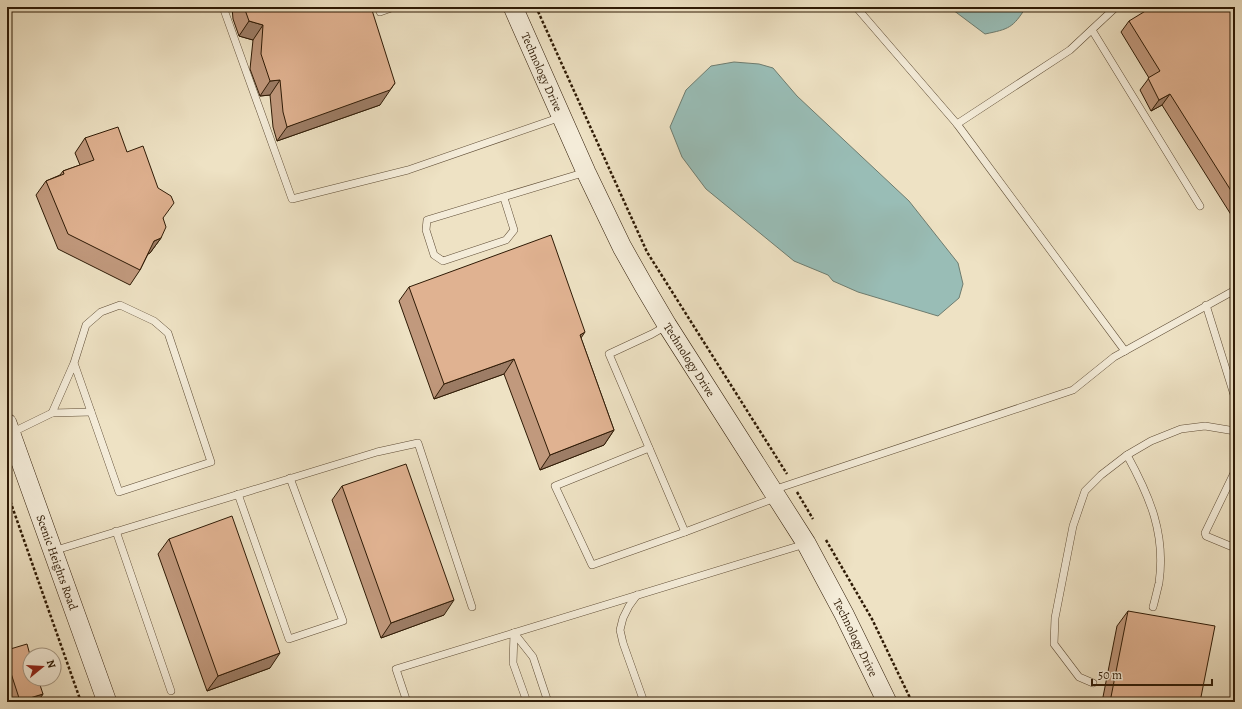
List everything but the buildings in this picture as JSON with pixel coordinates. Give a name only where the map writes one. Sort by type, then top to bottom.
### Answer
[{"type":"street","name":"Technology Drive","points":[[513,7],[586,172],[622,247],[667,324],[806,544],[844,614],[887,702]]},
{"type":"street","name":"Scenic Heights Road","points":[[9,428],[107,702]]},
{"type":"lane","points":[[223,7],[292,199],[408,170],[562,116]]},
{"type":"lane","points":[[378,7],[380,12],[394,7]]},
{"type":"lane","points":[[856,7],[957,124],[1125,351]]},
{"type":"lane","points":[[957,124],[1070,50],[1116,7]]},
{"type":"lane","points":[[1092,30],[1200,206]]},
{"type":"lane","points":[[504,198],[514,230],[506,240],[443,261],[434,255],[426,230],[427,220],[586,172]]},
{"type":"lane","points":[[649,448],[555,486],[592,565],[685,532],[775,493],[792,483],[1073,390],[1114,357],[1235,290]]},
{"type":"lane","points":[[52,413],[74,363],[86,325],[101,312],[120,305],[154,321],[168,333],[211,462],[119,492],[74,363]]},
{"type":"lane","points":[[1206,305],[1235,398]]},
{"type":"lane","points":[[667,324],[652,334],[609,354],[685,532]]},
{"type":"lane","points":[[9,428],[52,413],[91,412]]},
{"type":"lane","points":[[1093,683],[1079,677],[1054,644],[1055,618],[1072,526],[1085,491],[1127,455],[1151,441],[1181,429],[1205,426],[1235,431]]},
{"type":"lane","points":[[53,551],[377,452],[418,443],[472,607]]},
{"type":"lane","points":[[1127,455],[1151,503],[1158,528],[1160,557],[1159,583],[1153,607]]},
{"type":"lane","points":[[1235,471],[1205,533],[1206,536],[1235,548]]},
{"type":"lane","points":[[238,494],[289,639],[343,621],[290,478]]},
{"type":"lane","points":[[116,531],[171,692]]},
{"type":"lane","points":[[408,702],[396,669],[806,544]]},
{"type":"lane","points":[[637,595],[623,618],[620,630],[622,643],[644,702]]},
{"type":"lane","points":[[514,632],[513,663],[527,702]]},
{"type":"lane","points":[[514,632],[533,657],[548,702]]},
{"type":"path","points":[[536,7],[647,252],[792,483],[814,521]]},
{"type":"path","points":[[7,492],[81,702]]},
{"type":"path","points":[[826,539],[872,619],[912,702]]},
{"type":"water","points":[[949,7],[1026,7],[1010,26],[1000,31],[985,34]]},
{"type":"water","points":[[734,62],[759,64],[773,68],[797,96],[909,201],[958,263],[963,284],[959,298],[938,316],[858,292],[833,281],[828,275],[794,261],[706,189],[682,157],[670,127],[686,90],[711,66]]}]
